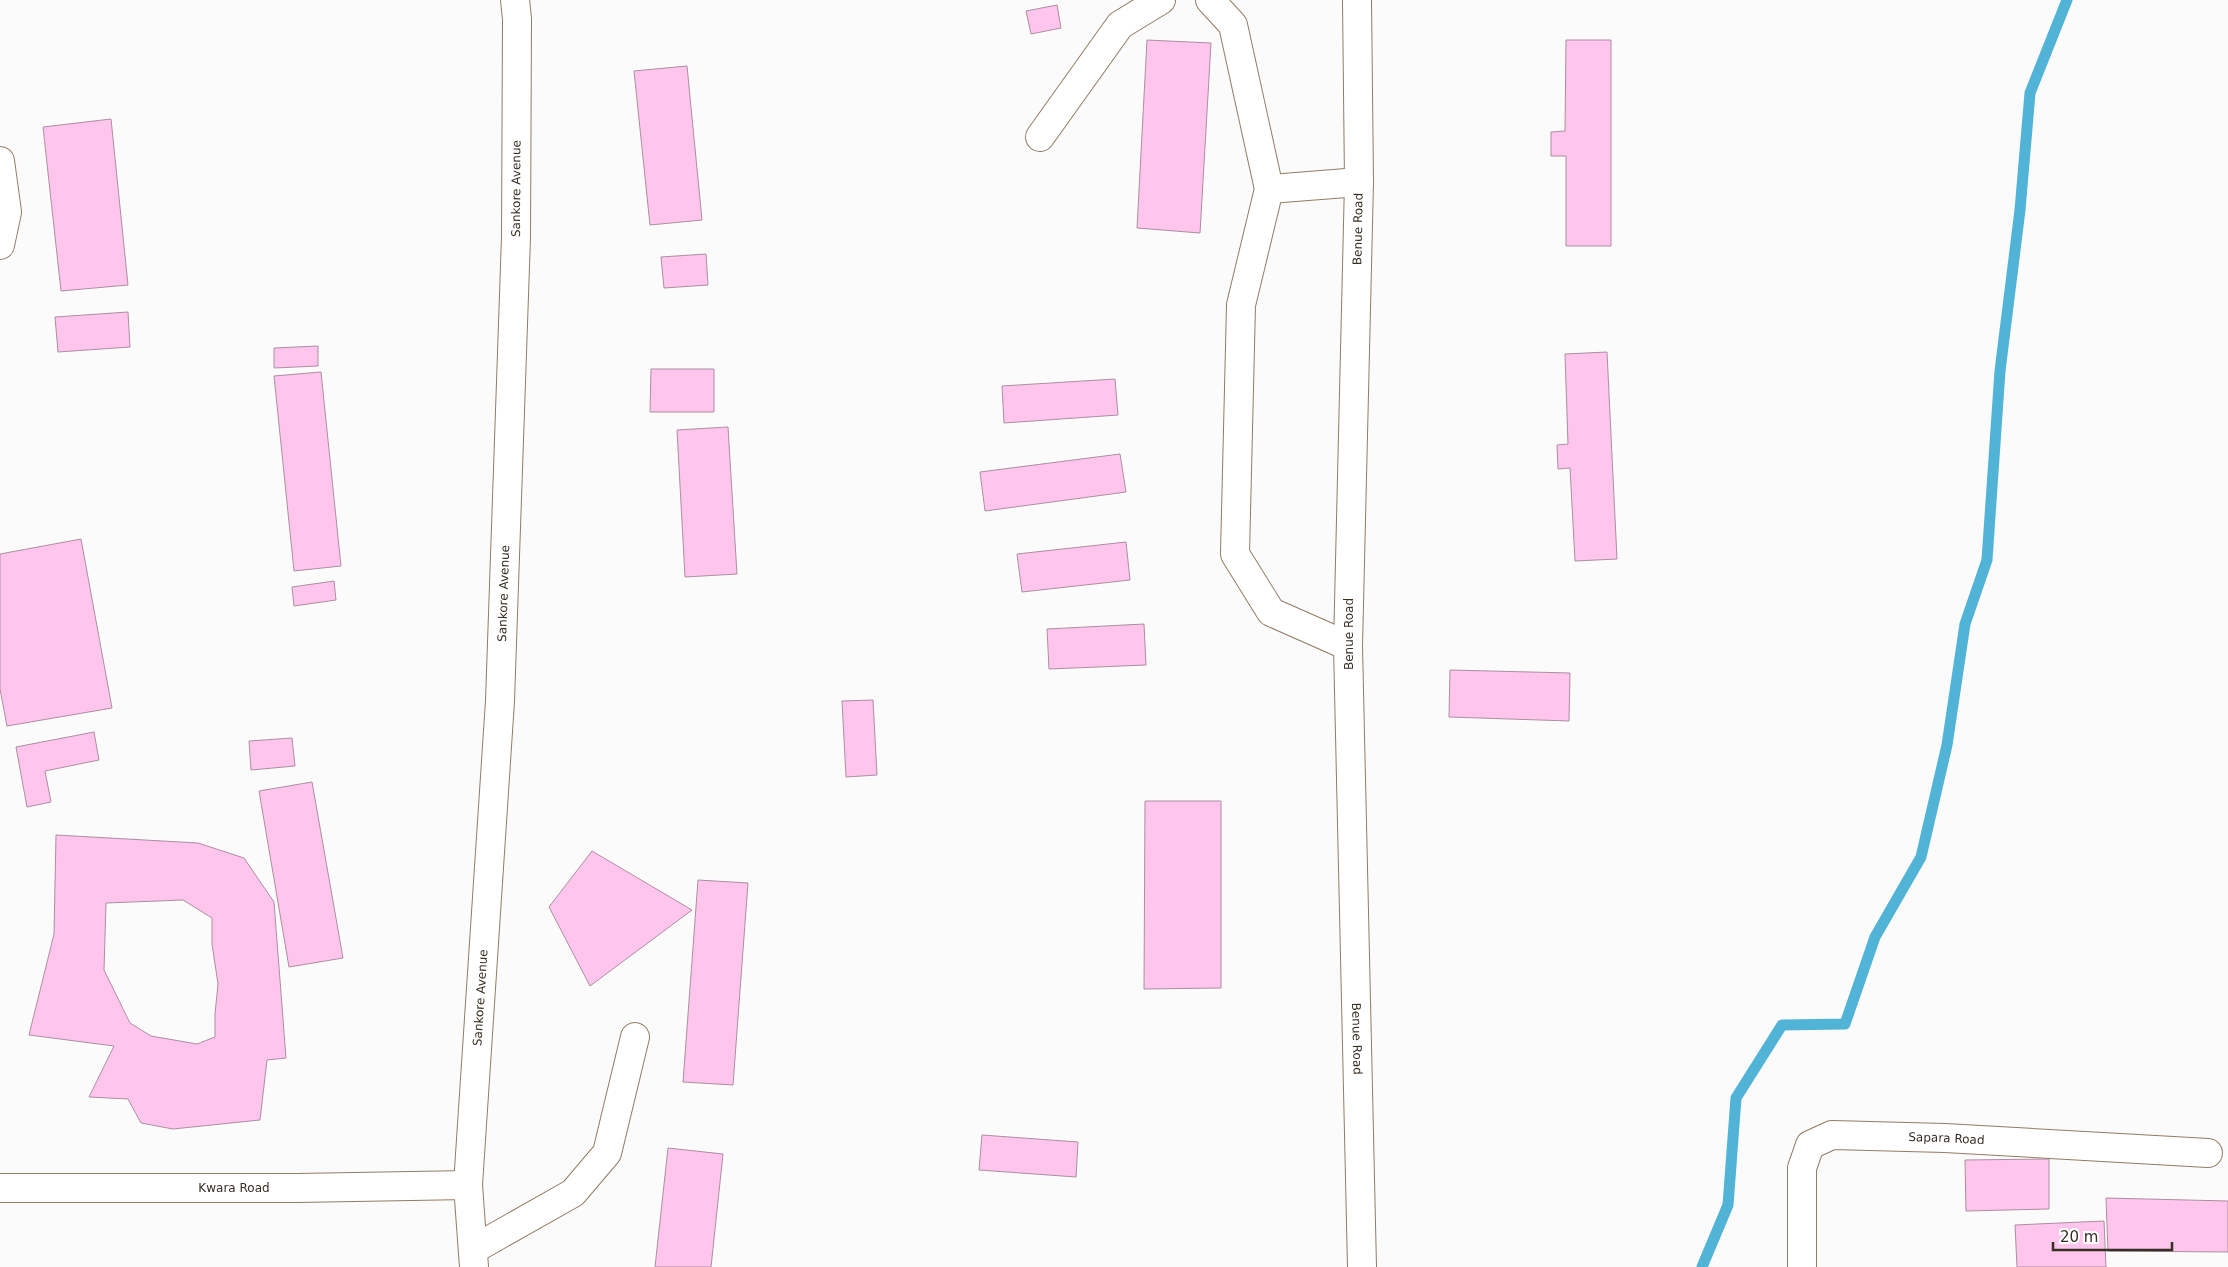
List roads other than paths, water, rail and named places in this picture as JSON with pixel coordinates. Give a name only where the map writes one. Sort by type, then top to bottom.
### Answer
[{"type":"street","name":"Sankore Avenue","points":[[474,1258],[468,1185],[500,701],[516,237],[517,19],[514,0]]},
{"type":"street","points":[[1040,137],[1120,25],[1161,0]]},
{"type":"street","points":[[1210,0],[1233,25],[1269,189],[1241,305],[1235,554],[1271,612],[1348,646]]},
{"type":"street","name":"Benue Road","points":[[1357,0],[1359,182],[1348,646],[1362,1267]]},
{"type":"street","points":[[0,161],[7,212],[0,244]]},
{"type":"street","points":[[1269,189],[1359,182]]},
{"type":"street","points":[[474,1258],[573,1193],[607,1152],[635,1037]]},
{"type":"street","name":"Sapara Road","points":[[1802,1267],[1802,1168],[1810,1145],[1832,1135],[1946,1138],[2208,1153]]},
{"type":"street","name":"Kwara Road","points":[[0,1188],[297,1188],[468,1185]]},
{"type":"waterway","points":[[1702,1267],[1728,1205],[1736,1098],[1782,1025],[1845,1024],[1875,937],[1921,857],[1947,745],[1965,624],[1987,560],[2000,371],[2020,210],[2030,93],[2067,0]]}]
